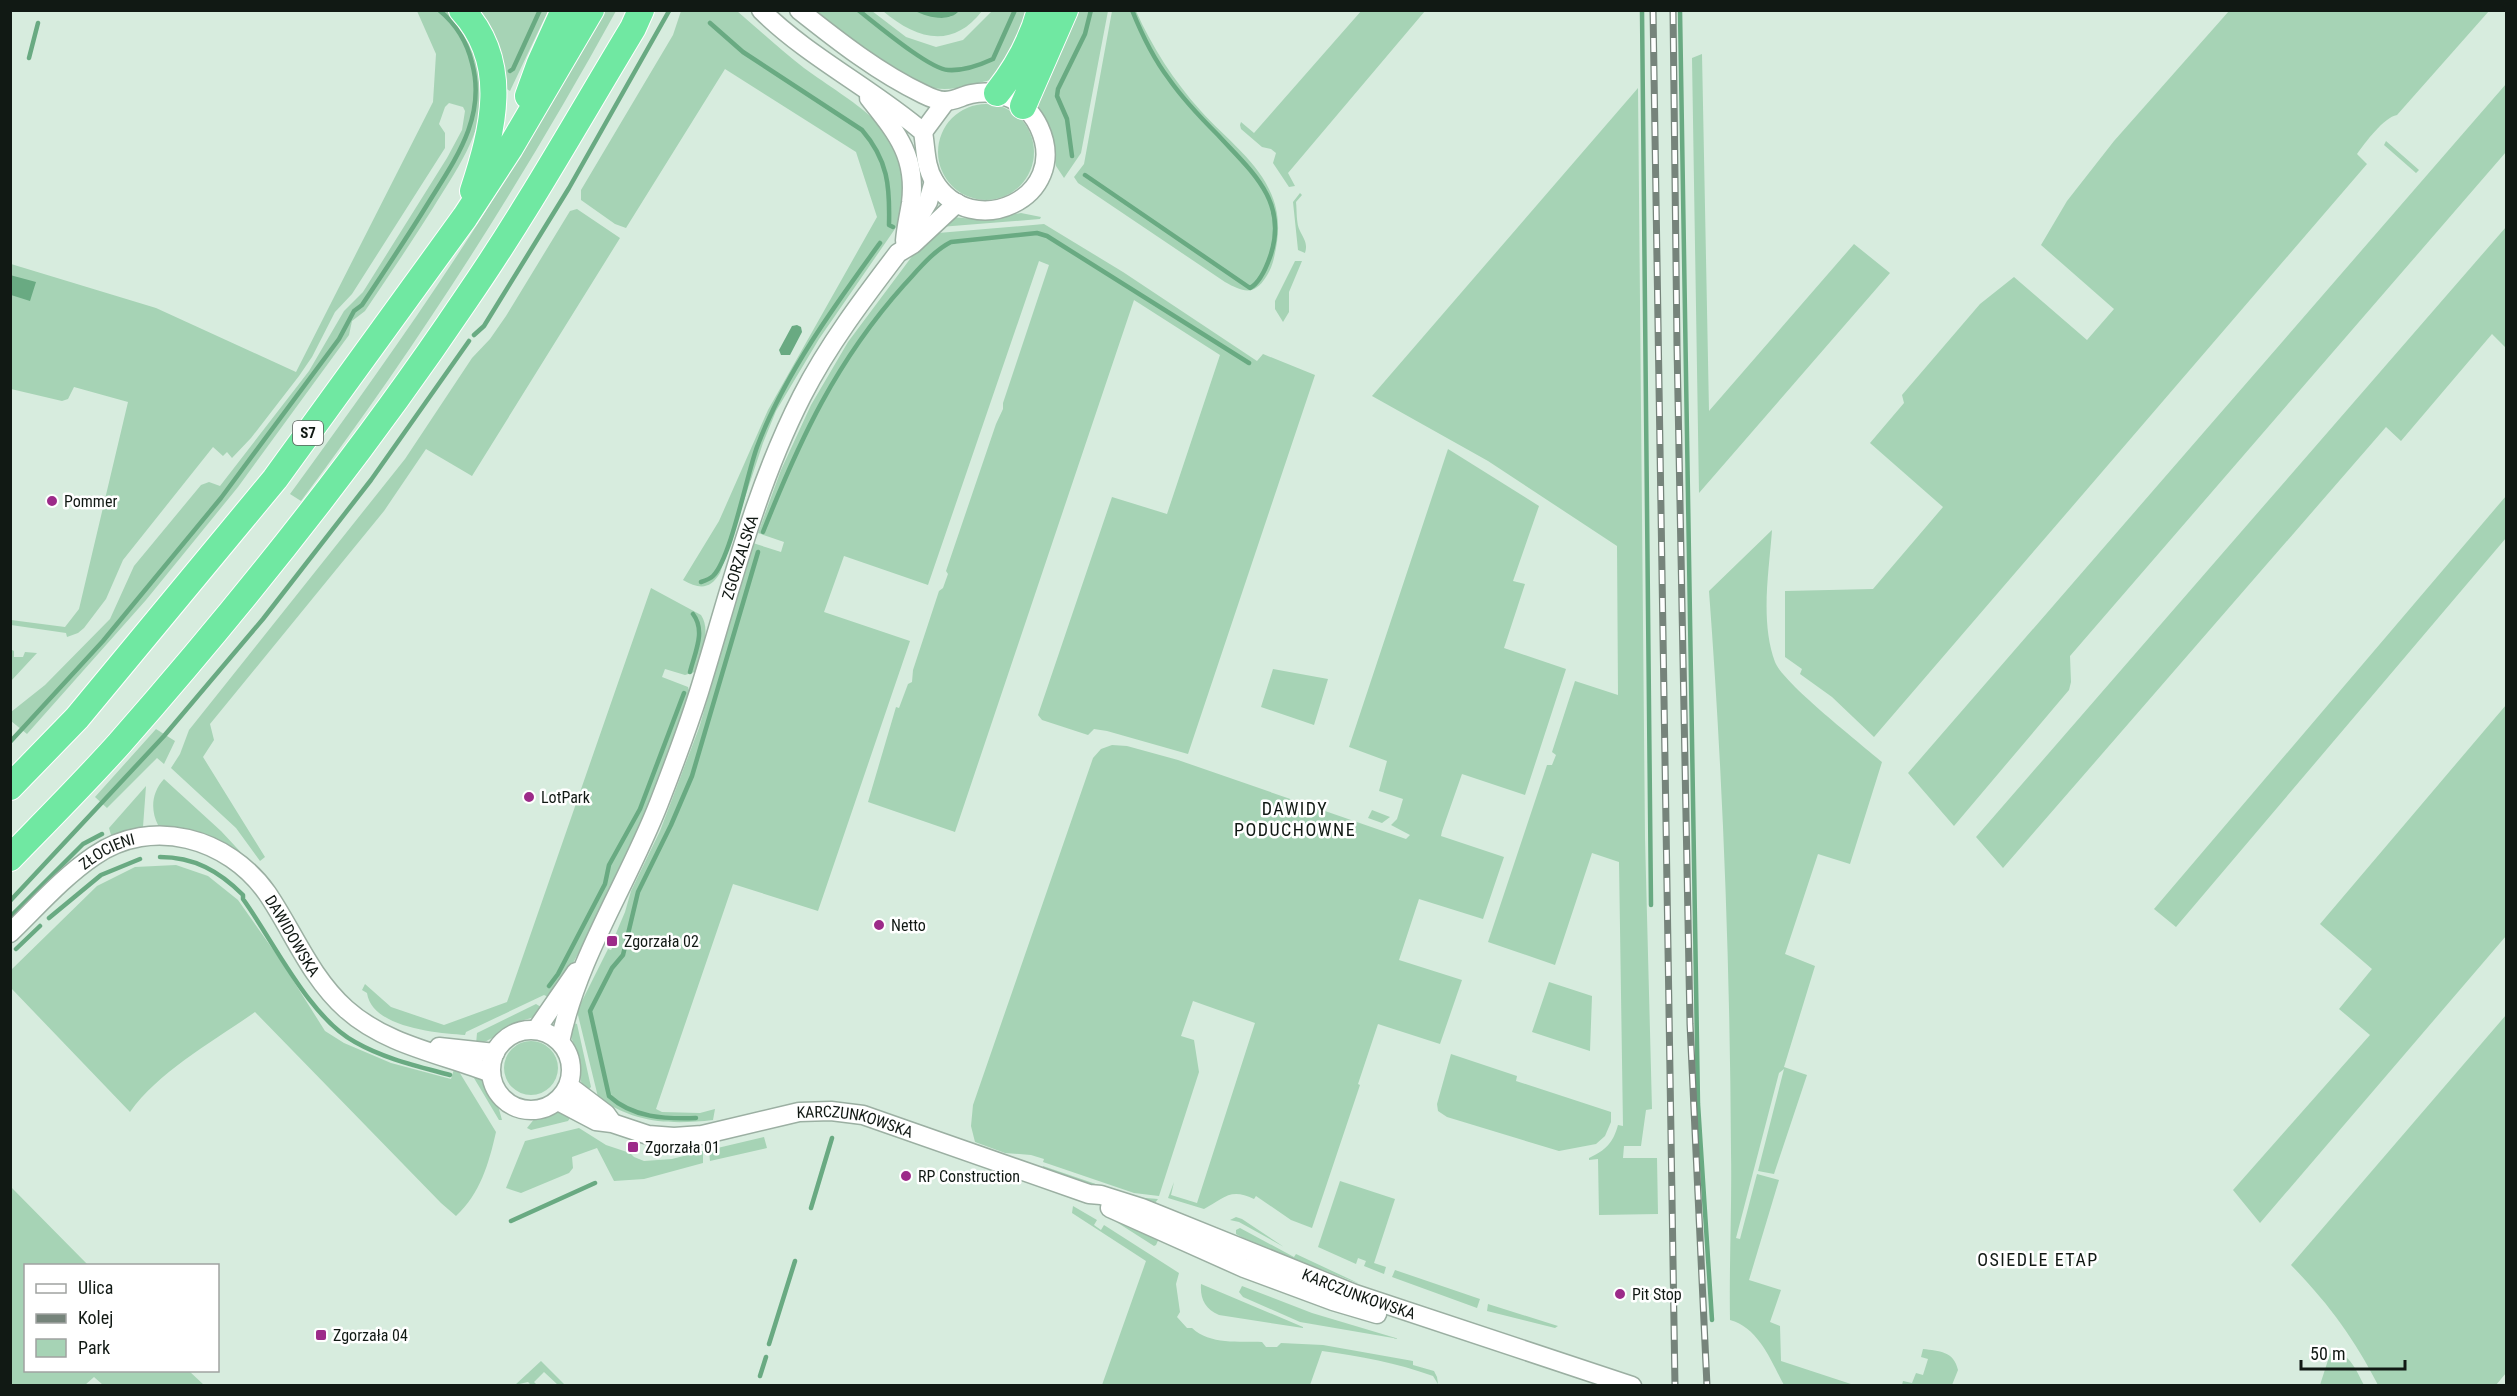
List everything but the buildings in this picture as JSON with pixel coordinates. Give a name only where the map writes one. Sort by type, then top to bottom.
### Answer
[{"type":"highway","points":[[462,10],[482,36],[487,47],[493,71],[494,93],[491,123],[465,217]]},
{"type":"highway","name":"S7","points":[[10,786],[77,718],[275,479],[465,217],[510,148],[540,63],[564,10]]},
{"type":"highway","points":[[510,148],[591,10]]},
{"type":"highway","points":[[10,858],[118,745],[275,559],[393,402],[473,288],[543,178],[633,28],[641,10]]},
{"type":"highway","points":[[998,93],[1018,61],[1040,10]]},
{"type":"highway","points":[[1023,106],[1031,82],[1065,10]]},
{"type":"street","points":[[761,10],[897,110],[923,132]]},
{"type":"street","points":[[799,10],[877,68],[923,94],[946,101],[973,94],[998,93],[1023,106],[1036,122],[1043,138],[1044,170],[1038,183],[1027,195],[1004,208],[984,211],[957,203],[941,191],[934,181],[926,159],[923,132],[946,101]]},
{"type":"street","points":[[856,82],[892,125],[904,146],[912,184],[901,247]]},
{"type":"street","name":"ZGORZALSKA","points":[[560,1042],[589,954],[640,847],[674,762],[700,688],[745,535],[773,458],[802,396],[824,358],[901,247],[928,202],[934,181]]},
{"type":"street","name":"ZGORZALSKA","points":[[901,247],[913,244],[957,203]]},
{"type":"street","name":"ZŁOCIENI","points":[[10,933],[86,863],[118,843],[151,836],[172,836],[199,841],[226,853]]},
{"type":"street","name":"DAWIDOWSKA","points":[[226,853],[251,873],[261,885],[325,986],[358,1019],[381,1033],[491,1073]]},
{"type":"street","name":"ZGORZALSKA","points":[[536,1030],[589,954]]},
{"type":"street","points":[[536,1030],[560,1042],[569,1055],[572,1066],[569,1086],[558,1101],[540,1110],[530,1111],[516,1108],[500,1096],[491,1073],[495,1053],[509,1036],[536,1030]]},
{"type":"street","points":[[416,1047],[430,1046],[495,1053]]},
{"type":"street","name":"KARCZUNKOWSKA","points":[[569,1086],[606,1114],[612,1123]]},
{"type":"street","name":"KARCZUNKOWSKA","points":[[558,1101],[596,1120],[648,1135],[684,1137],[702,1135],[792,1113],[845,1112],[879,1120],[1089,1194],[1101,1195],[1142,1208],[1355,1294],[1632,1386]]},
{"type":"street","name":"KARCZUNKOWSKA","points":[[1089,1194],[1107,1207],[1244,1268],[1333,1301],[1474,1343],[1601,1386]]},
{"type":"green space","points":[[909,10],[943,18],[959,11],[982,11],[959,31],[946,36],[934,36],[921,34],[908,28],[883,11]]},
{"type":"green space","points":[[1362,10],[1425,11],[1288,173],[1295,186],[1289,187],[1273,163],[1276,153],[1262,147],[1241,129],[1241,122],[1254,133]]},
{"type":"green space","points":[[417,11],[447,11],[467,37],[480,70],[481,112],[467,151],[374,298],[365,311],[352,321],[349,335],[238,487],[146,600],[27,734],[11,721],[11,712],[45,685],[110,619],[134,566],[201,485],[209,482],[220,486],[309,371],[344,311],[363,292],[447,158],[462,130],[465,111],[463,107],[449,103],[445,107],[439,124],[445,133],[445,148],[352,294],[335,312],[312,357],[299,376],[251,438],[232,458],[227,452],[223,456],[213,447],[123,560],[106,599],[84,628],[67,637],[66,633],[11,625],[11,620],[65,627],[79,609],[128,402],[74,387],[68,399],[62,401],[11,389],[11,264],[156,308],[296,372],[433,102],[436,54]]},
{"type":"green space","points":[[478,11],[548,11],[510,91],[505,88],[496,48]]},
{"type":"green space","points":[[601,11],[616,11],[544,138],[427,322],[301,501],[290,494],[386,360],[478,224],[544,115]]},
{"type":"green space","points":[[681,11],[737,11],[804,68],[868,114],[884,130],[897,149],[904,170],[904,196],[897,226],[819,339],[776,411],[763,443],[720,573],[712,583],[704,586],[683,580],[719,521],[768,410],[877,217],[856,152],[725,69],[626,228],[615,224],[581,200],[581,190],[673,35]]},
{"type":"green space","points":[[813,11],[872,11],[906,37],[936,47],[963,40],[992,11],[1031,11],[995,79],[959,88],[941,89],[924,85],[848,39]]},
{"type":"green space","points":[[1078,11],[1108,11],[1081,153],[1064,178],[1056,166],[1051,135],[1037,99],[1041,80],[1062,49]]},
{"type":"green space","points":[[1112,11],[1136,11],[1156,50],[1181,87],[1200,110],[1243,153],[1266,184],[1274,201],[1278,220],[1277,242],[1268,273],[1262,283],[1252,290],[1243,290],[1225,282],[1078,183],[1074,177],[1084,164]]},
{"type":"green space","points":[[2229,11],[2489,11],[2397,115],[2386,120],[2370,137],[2357,154],[2367,164],[1874,737],[1832,697],[1800,674],[1802,669],[1785,657],[1785,591],[1873,589],[1943,507],[1870,443],[1904,403],[1902,395],[1980,304],[2014,277],[2087,340],[2114,309],[2041,245],[2067,201],[2114,141]]},
{"type":"green space","points":[[1702,54],[1709,411],[1854,244],[1890,273],[1699,493],[1692,58]]},
{"type":"green space","points":[[2506,84],[2506,152],[2070,656],[2069,690],[1954,826],[1908,773]]},
{"type":"green space","points":[[1638,88],[1645,838],[1652,1109],[1646,1110],[1641,1146],[1624,1146],[1623,1158],[1657,1158],[1658,1214],[1599,1215],[1598,1159],[1589,1160],[1589,1158],[1608,1145],[1618,1125],[1623,1126],[1619,862],[1592,853],[1555,965],[1488,942],[1547,765],[1552,765],[1556,755],[1552,752],[1575,681],[1618,695],[1617,546],[1488,461],[1372,396]]},
{"type":"green space","points":[[986,104],[1004,108],[1020,118],[1030,134],[1034,152],[1030,170],[1020,186],[1004,196],[986,200],[968,196],[952,186],[942,170],[938,152],[942,134],[952,118],[968,108]]},
{"type":"green space","points":[[2386,141],[2419,170],[2416,173],[2384,145]]},
{"type":"green space","points":[[1300,193],[1302,195],[1296,202],[1297,217],[1306,244],[1305,253],[1298,250],[1293,202]]},
{"type":"green space","points":[[577,209],[620,238],[472,476],[426,449],[384,511],[210,724],[214,740],[203,757],[265,857],[260,861],[236,828],[171,768],[180,754],[189,730],[405,459],[472,358],[490,339],[506,316],[570,211]]},
{"type":"green space","points":[[1021,213],[1041,217],[1040,219],[940,227],[952,217],[985,220]]},
{"type":"green space","points":[[1044,224],[1123,272],[1257,361],[1263,354],[1315,375],[1188,754],[1107,731],[1094,729],[1088,735],[1042,720],[1038,715],[1112,497],[1167,514],[1220,355],[1134,300],[955,832],[868,802],[896,707],[899,708],[908,684],[912,682],[913,670],[939,591],[943,588],[948,574],[946,571],[1003,409],[1003,403],[1049,265],[1039,261],[928,585],[844,556],[824,612],[910,641],[818,911],[733,884],[656,1109],[662,1112],[700,1113],[715,1109],[713,1120],[667,1122],[652,1120],[611,1106],[598,1097],[577,1011],[608,949],[611,950],[617,939],[614,938],[631,891],[660,831],[699,728],[753,543],[781,552],[784,542],[758,533],[781,470],[811,405],[848,342],[913,255],[938,233]]},
{"type":"green space","points":[[2506,227],[2506,348],[2492,334],[2401,441],[2386,427],[2003,868],[1976,837]]},
{"type":"green space","points":[[1295,261],[1302,261],[1289,292],[1289,312],[1283,322],[1275,309],[1275,301]]},
{"type":"green space","points":[[1448,449],[1539,506],[1513,581],[1525,584],[1504,648],[1566,669],[1525,795],[1462,774],[1442,831],[1441,836],[1504,857],[1483,919],[1419,899],[1399,960],[1462,980],[1440,1044],[1378,1024],[1312,1228],[1291,1220],[1256,1196],[1254,1199],[1233,1194],[1204,1209],[1168,1198],[1174,1182],[1171,1195],[1197,1203],[1255,1023],[1193,1001],[1181,1036],[1194,1040],[1199,1072],[1159,1196],[1134,1193],[1043,1162],[1044,1159],[1031,1155],[1005,1153],[975,1142],[971,1126],[973,1105],[1093,758],[1101,749],[1112,745],[1127,746],[1178,760],[1406,839],[1410,835],[1391,825],[1397,819],[1403,799],[1379,791],[1387,761],[1349,747]]},
{"type":"green space","points":[[2506,496],[2506,538],[2176,927],[2154,909]]},
{"type":"green space","points":[[1772,530],[1767,613],[1770,646],[1775,662],[1792,684],[1882,762],[1850,864],[1818,854],[1785,954],[1815,966],[1784,1067],[1807,1075],[1774,1174],[1758,1171],[1784,1069],[1779,1073],[1736,1238],[1740,1239],[1757,1174],[1779,1180],[1749,1280],[1781,1290],[1770,1322],[1780,1326],[1781,1361],[1854,1385],[1784,1385],[1763,1346],[1749,1330],[1730,1320],[1731,1173],[1727,942],[1722,801],[1709,591]]},
{"type":"green space","points":[[651,588],[701,615],[705,629],[704,643],[695,672],[685,675],[665,669],[662,677],[688,687],[690,694],[629,850],[593,926],[553,999],[544,995],[466,1032],[465,1035],[423,1030],[393,1021],[381,1014],[372,1005],[367,993],[362,990],[365,984],[391,1007],[444,1025],[507,1002]]},
{"type":"green space","points":[[10,649],[14,651],[14,657],[23,657],[25,652],[37,653],[11,681]]},
{"type":"green space","points":[[1273,669],[1328,679],[1314,725],[1261,707]]},
{"type":"green space","points":[[2506,705],[2506,936],[2260,1223],[2233,1190],[2370,1035],[2339,1009],[2372,969],[2320,924]]},
{"type":"green space","points":[[156,729],[175,741],[164,764],[157,758],[107,808],[95,797]]},
{"type":"green space","points":[[164,779],[221,831],[248,860],[212,838],[158,825],[153,807],[157,789]]},
{"type":"green space","points":[[146,786],[143,827],[111,835],[109,828]]},
{"type":"green space","points":[[1372,810],[1390,817],[1382,823],[1368,818]]},
{"type":"green space","points":[[176,865],[208,876],[238,900],[279,958],[325,1031],[344,1043],[391,1063],[451,1079],[454,1069],[458,1070],[496,1132],[487,1166],[477,1188],[456,1216],[255,1012],[171,1070],[142,1097],[130,1112],[11,988],[11,970],[97,886],[135,867]]},
{"type":"green space","points":[[1549,982],[1592,996],[1590,1051],[1532,1032]]},
{"type":"green space","points":[[536,1004],[546,1010],[510,1025],[490,1039],[476,1044],[477,1033]]},
{"type":"green space","points":[[2506,1015],[2506,1373],[2496,1385],[2378,1385],[2339,1322],[2317,1293],[2291,1265]]},
{"type":"green space","points":[[570,1022],[577,1024],[591,1087],[586,1092],[581,1080],[579,1059],[571,1037]]},
{"type":"green space","points":[[531,1041],[541,1043],[550,1049],[556,1058],[558,1068],[556,1078],[550,1087],[541,1093],[531,1095],[521,1093],[512,1087],[506,1078],[504,1068],[506,1058],[512,1049],[521,1043]]},
{"type":"green space","points":[[1451,1054],[1517,1076],[1516,1081],[1611,1112],[1611,1122],[1605,1136],[1596,1144],[1559,1151],[1447,1117],[1438,1111],[1437,1104]]},
{"type":"green space","points":[[471,1073],[484,1080],[490,1094],[497,1102],[502,1120],[499,1120]]},
{"type":"green space","points":[[559,1111],[572,1115],[568,1121],[531,1130],[527,1128],[535,1118]]},
{"type":"green space","points":[[579,1128],[606,1145],[630,1153],[644,1161],[672,1159],[703,1151],[703,1163],[644,1179],[614,1181],[597,1148],[572,1157],[573,1168],[569,1173],[521,1193],[506,1188],[525,1141]]},
{"type":"green space","points":[[764,1137],[767,1148],[710,1161],[709,1150]]},
{"type":"green space","points":[[1043,1166],[1134,1197],[1158,1199],[1152,1207],[1042,1170]]},
{"type":"green space","points":[[1340,1181],[1395,1199],[1374,1263],[1386,1267],[1384,1274],[1364,1266],[1366,1261],[1358,1258],[1356,1264],[1318,1247]]},
{"type":"green space","points":[[10,1186],[87,1264],[24,1264],[24,1372],[190,1372],[204,1385],[103,1385],[94,1377],[85,1385],[11,1385]]},
{"type":"green space","points":[[1073,1206],[1097,1220],[1094,1225],[1101,1230],[1104,1225],[1179,1273],[1176,1284],[1180,1312],[1177,1317],[1187,1328],[1192,1328],[1216,1340],[1262,1342],[1266,1347],[1277,1347],[1281,1343],[1323,1345],[1413,1361],[1413,1365],[1434,1371],[1438,1384],[1433,1376],[1406,1367],[1322,1351],[1310,1385],[1102,1385],[1146,1261],[1072,1213]]},
{"type":"green space","points":[[1107,1216],[1160,1236],[1156,1245],[1154,1246]]},
{"type":"green space","points":[[1236,1217],[1284,1247],[1239,1222],[1230,1220]]},
{"type":"green space","points":[[1240,1228],[1294,1257],[1296,1254],[1360,1284],[1252,1243],[1236,1234],[1236,1230]]},
{"type":"green space","points":[[1395,1270],[1480,1299],[1477,1308],[1392,1277]]},
{"type":"green space","points":[[1201,1284],[1303,1328],[1219,1315],[1204,1303]]},
{"type":"green space","points":[[1242,1286],[1312,1313],[1399,1339],[1300,1322],[1243,1297],[1239,1292]]},
{"type":"green space","points":[[1488,1304],[1558,1326],[1555,1328],[1487,1311]]},
{"type":"green space","points":[[1923,1349],[1945,1353],[1953,1359],[1958,1370],[1952,1385],[1902,1385],[1903,1381],[1912,1383],[1916,1373],[1923,1375],[1928,1359],[1921,1357]]},
{"type":"green space","points":[[2333,1351],[2348,1359],[2364,1385],[2320,1385]]},
{"type":"green space","points":[[541,1361],[565,1385],[558,1385],[544,1372],[534,1382],[537,1385],[531,1385],[528,1382],[515,1385]]},
{"type":"shaded area","points":[[915,11],[959,11],[955,15],[944,18],[932,17]]},
{"type":"shaded area","points":[[10,275],[36,282],[30,301],[11,295]]},
{"type":"shaded area","points":[[792,326],[801,327],[802,332],[790,355],[781,355],[779,350]]},
{"type":"waterway","points":[[10,742],[103,641],[221,498],[339,339],[354,311],[362,305],[448,172],[471,120],[475,102],[475,83],[472,63],[464,41],[456,27],[439,10]]},
{"type":"waterway","points":[[510,71],[513,69],[540,10]]},
{"type":"waterway","points":[[858,10],[928,62],[948,70],[971,67],[993,59],[1015,10]]},
{"type":"waterway","points":[[1072,156],[1067,119],[1057,96],[1058,89],[1085,34],[1091,10]]},
{"type":"waterway","points":[[1085,175],[1250,288],[1263,273],[1271,254],[1275,235],[1274,218],[1263,187],[1180,94],[1148,46],[1132,10]]},
{"type":"waterway","points":[[1642,10],[1651,905]]},
{"type":"waterway","points":[[1680,10],[1698,1104],[1712,1320]]},
{"type":"waterway","points":[[474,335],[484,326],[569,188],[669,11]]},
{"type":"waterway","points":[[29,58],[38,23]]},
{"type":"waterway","points":[[710,23],[743,52],[862,130],[871,141],[886,174],[889,225],[893,227]]},
{"type":"waterway","points":[[763,532],[806,433],[839,372],[858,343],[904,285],[932,256],[951,242],[1037,233],[1047,236],[1249,363]]},
{"type":"waterway","points":[[701,582],[713,576],[726,552],[757,447],[781,393],[828,316],[880,243]]},
{"type":"waterway","points":[[10,901],[164,736],[263,619],[371,480],[469,341]]},
{"type":"waterway","points":[[696,1118],[650,1116],[628,1109],[609,1096],[590,1011],[612,968],[623,955],[638,892],[692,776],[758,552]]},
{"type":"waterway","points":[[690,672],[699,635],[699,627],[693,614]]},
{"type":"waterway","points":[[549,986],[558,974],[605,884],[609,865],[640,809],[684,693]]},
{"type":"waterway","points":[[10,917],[83,844],[102,834]]},
{"type":"waterway","points":[[160,857],[184,860],[205,867],[225,879],[243,895],[243,899],[293,977],[322,1015],[338,1030],[355,1042],[378,1053],[401,1062],[450,1075]]},
{"type":"waterway","points":[[49,918],[101,875],[140,859]]},
{"type":"waterway","points":[[16,949],[40,926]]},
{"type":"waterway","points":[[811,1208],[832,1138]]},
{"type":"waterway","points":[[511,1221],[595,1183]]},
{"type":"waterway","points":[[769,1344],[795,1261]]},
{"type":"waterway","points":[[760,1376],[766,1357]]},
{"type":"railway","points":[[1653,10],[1675,1386]]},
{"type":"railway","points":[[1673,10],[1690,1024],[1707,1386]]},
{"type":"place","name":"Pommer","points":[[52,501]]},
{"type":"place","name":"LotPark","points":[[529,797]]},
{"type":"place","name":"Netto","points":[[879,925]]},
{"type":"place","name":"Zgorzała 02","points":[[612,941]]},
{"type":"place","name":"Zgorzała 01","points":[[633,1147]]},
{"type":"place","name":"RP Construction","points":[[906,1176]]},
{"type":"place","name":"Pit Stop","points":[[1620,1294]]},
{"type":"place","name":"Zgorzała 04","points":[[321,1335]]},
{"type":"district","name":"DAWIDY PODUCHOWNE","points":[[1295,818]]},
{"type":"district","name":"OSIEDLE ETAP","points":[[2038,1259]]}]
